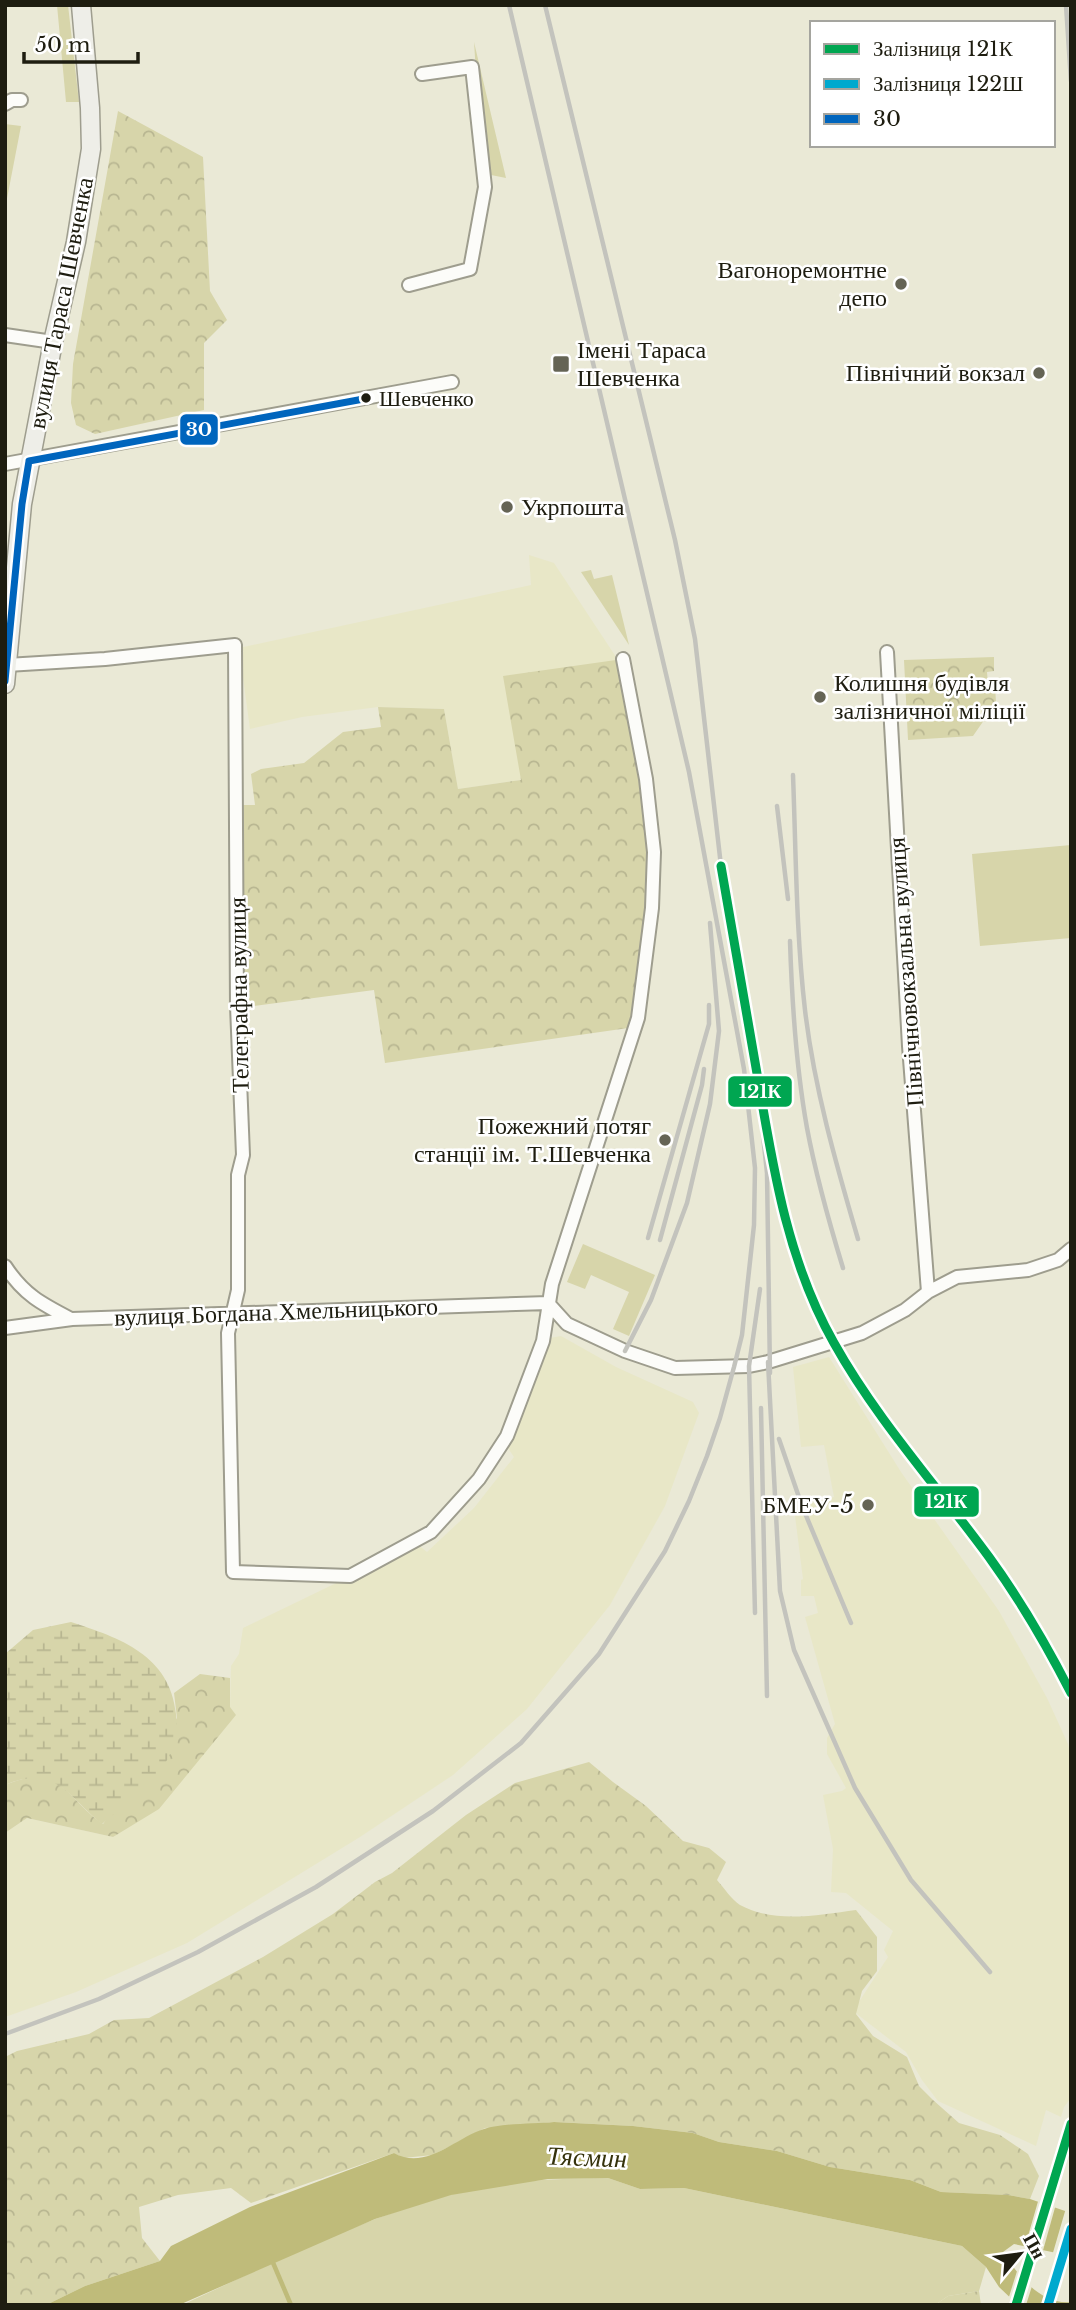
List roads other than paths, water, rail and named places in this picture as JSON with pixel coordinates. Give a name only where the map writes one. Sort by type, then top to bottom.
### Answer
[{"type":"main road","name":"вулиця Тараса Шевченка","points":[[5,684],[22,504],[53,342],[76,242],[90,149],[90,108],[81,5]]},
{"type":"street","points":[[408,285],[470,269],[485,187],[472,67],[422,74]]},
{"type":"street","points":[[5,104],[12,100],[21,100]]},
{"type":"street","points":[[5,335],[53,342]]},
{"type":"street","points":[[5,464],[452,382]]},
{"type":"street","name":"Телеграфна вулиця","points":[[7,664],[105,659],[235,645],[237,1006],[243,1155],[238,1175],[238,1290],[228,1333],[233,1572],[350,1576],[430,1532],[479,1479],[507,1436],[543,1341],[548,1303]]},
{"type":"street","name":"Північновокзальна вулиця","points":[[887,652],[909,1046],[928,1292]]},
{"type":"street","points":[[623,659],[646,779],[654,852],[652,908],[638,1018],[548,1303],[567,1324],[625,1351],[676,1368],[760,1365],[862,1333],[957,1277],[1028,1270],[1058,1260],[1071,1249]]},
{"type":"street","points":[[5,1266],[36,1301],[72,1319]]},
{"type":"street","name":"вулиця Богдана Хмельницького","points":[[5,1328],[72,1319],[548,1303]]},
{"type":"water","name":"Тясмин","points":[[554,2122],[633,2126],[693,2133],[719,2142],[777,2151],[830,2167],[910,2180],[941,2192],[1008,2195],[1030,2199],[1071,2213],[1071,2256],[1014,2244],[1003,2252],[1031,2287],[1049,2299],[1071,2302],[1071,2305],[1018,2305],[999,2287],[986,2267],[962,2246],[684,2188],[640,2189],[608,2178],[548,2179],[451,2195],[375,2219],[179,2305],[46,2305],[85,2286],[160,2261],[171,2246],[250,2207],[394,2153],[406,2158],[429,2156],[473,2133],[491,2127]]},
{"type":"waterway","points":[[271,2258],[291,2305]]},
{"type":"railway","points":[[5,2034],[99,1999],[198,1952],[316,1887],[433,1811],[521,1743],[599,1654],[665,1551],[707,1456],[742,1335],[754,1225],[755,1168],[744,1069],[689,772],[509,5]]},
{"type":"railway","points":[[545,5],[675,540],[695,639],[721,866]]},
{"type":"railway","points":[[1066,5],[1071,81]]},
{"type":"railway","points":[[793,775],[800,951],[809,1039],[827,1125],[858,1239]]},
{"type":"railway","points":[[777,806],[788,899]]},
{"type":"railway","points":[[625,1351],[651,1300],[687,1203],[710,1104],[719,1031],[710,923]]},
{"type":"railway","points":[[790,941],[795,1035],[803,1105],[819,1181],[843,1268]]},
{"type":"railway","points":[[648,1238],[709,1024],[709,1005]]},
{"type":"railway","points":[[660,1240],[704,1069]]},
{"type":"railway","points":[[756,1069],[767,1173],[770,1373]]},
{"type":"railway","points":[[755,1613],[749,1366],[760,1289]]},
{"type":"railway","points":[[768,1362],[780,1591],[794,1650],[855,1788],[911,1880],[990,1972]]},
{"type":"railway","points":[[761,1408],[767,1696]]},
{"type":"railway","points":[[779,1439],[802,1506],[851,1623]]},
{"type":"rail line","name":"121К","points":[[721,866],[777,1185],[794,1250],[818,1313],[869,1399],[1012,1590],[1071,1693]]},
{"type":"rail line","name":"121К","points":[[1016,2305],[1071,2124]]},
{"type":"rail line","name":"122Ш","points":[[1048,2305],[1071,2229]]},
{"type":"place","name":"Вагоноремонтне депо","points":[[901,284]]},
{"type":"place","name":"Імені Тараса Шевченка","points":[[561,364]]},
{"type":"place","name":"Північний вокзал","points":[[1039,373]]},
{"type":"place","name":"Шевченко","points":[[366,398]]},
{"type":"place","name":"Укрпошта","points":[[507,507]]},
{"type":"place","name":"Колишня будівля залізничної міліції","points":[[820,697]]},
{"type":"place","name":"Пожежний потяг станції ім. Т.Шевченка","points":[[665,1140]]},
{"type":"place","name":"БМЕУ-5","points":[[868,1505]]}]
